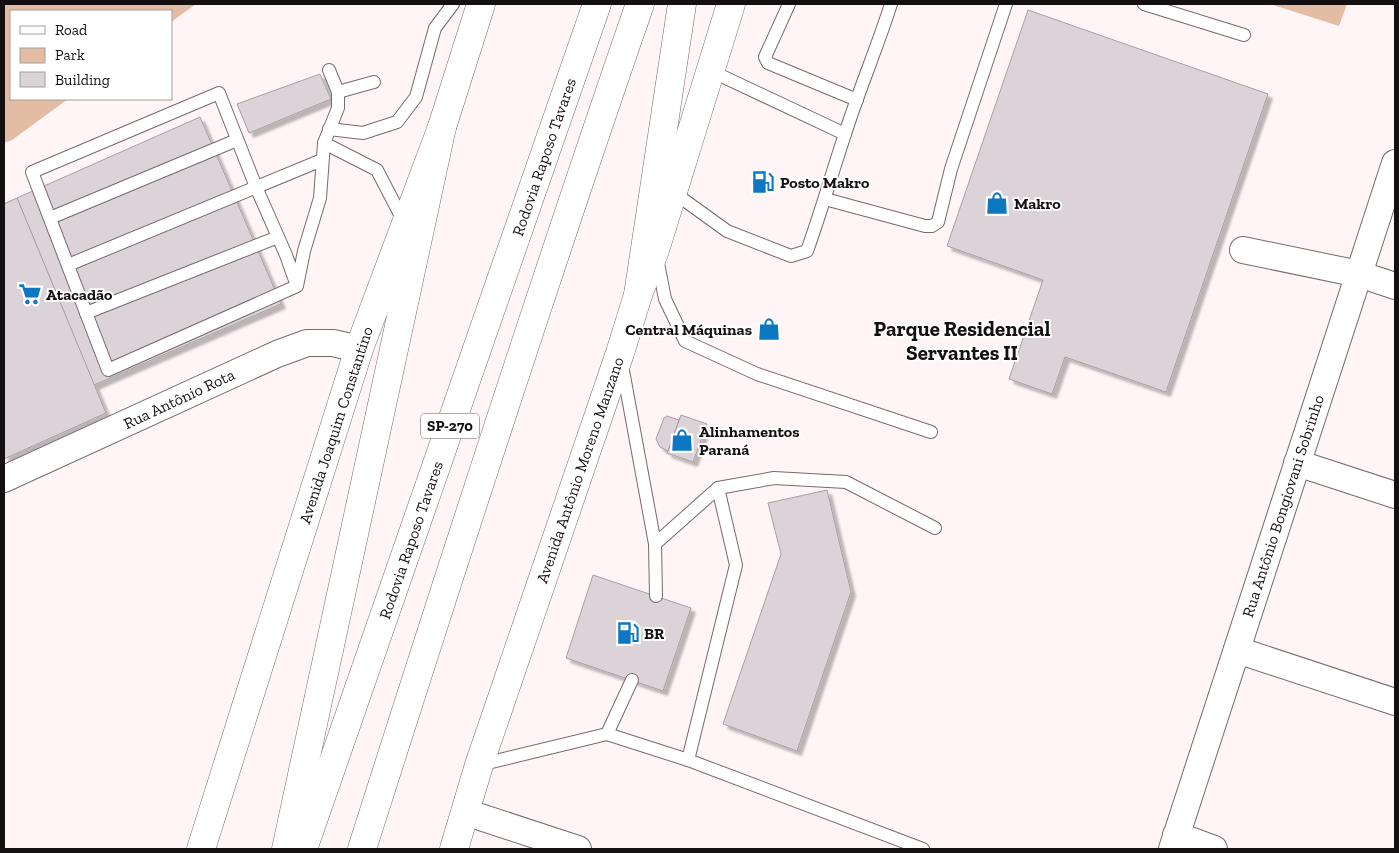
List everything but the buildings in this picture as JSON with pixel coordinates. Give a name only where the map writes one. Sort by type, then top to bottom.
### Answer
[{"type":"main road","name":"Avenida Joaquim Constantino","points":[[201,849],[359,350],[442,128],[481,4]]},
{"type":"main road","name":"Rodovia Raposo Tavares","points":[[303,849],[598,4]]},
{"type":"main road","name":"SP-270","points":[[362,849],[430,633],[592,143],[640,4]]},
{"type":"main road","points":[[638,295],[682,4]]},
{"type":"main road","name":"Avenida Antônio Moreno Manzano","points":[[454,849],[479,765],[620,353],[638,295],[655,250],[731,4]]},
{"type":"main road","points":[[286,849],[442,128]]},
{"type":"street","name":"Rua Antônio Bongiovani Sobrinho","points":[[1174,842],[1395,163]]},
{"type":"street","points":[[1243,250],[1359,274],[1395,286]]},
{"type":"street","name":"Rua Antônio Rota","points":[[4,479],[277,354],[307,343],[333,343],[359,350]]},
{"type":"street","points":[[1297,463],[1395,495]]},
{"type":"street","points":[[1237,650],[1395,702]]},
{"type":"street","points":[[464,812],[578,849]]},
{"type":"street","points":[[1174,842],[1214,849]]},
{"type":"lane","points":[[329,129],[363,133],[397,122],[416,97],[435,28],[453,4]]},
{"type":"lane","points":[[789,4],[765,57],[768,63],[857,100]]},
{"type":"lane","points":[[673,192],[727,231],[791,256],[807,251],[845,134],[891,4]]},
{"type":"lane","points":[[825,199],[925,226],[932,226],[938,222],[951,169],[1006,4]]},
{"type":"lane","points":[[1144,4],[1244,35]]},
{"type":"lane","points":[[297,286],[304,251],[320,198],[324,143],[338,108],[338,92],[329,70]]},
{"type":"lane","points":[[711,71],[845,134]]},
{"type":"lane","points":[[338,92],[374,82]]},
{"type":"lane","points":[[219,93],[297,286],[108,370],[32,172],[219,93]]},
{"type":"lane","points":[[50,218],[237,140]]},
{"type":"lane","points":[[324,143],[376,170],[406,224]]},
{"type":"lane","points":[[68,265],[322,160]]},
{"type":"lane","points":[[86,313],[278,237]]},
{"type":"lane","points":[[655,250],[665,299],[685,341],[757,374],[931,432]]},
{"type":"lane","points":[[620,353],[655,544],[656,596]]},
{"type":"lane","points":[[655,544],[718,488],[774,478],[846,482],[935,528]]},
{"type":"lane","points":[[688,760],[736,565],[718,488]]},
{"type":"lane","points":[[607,734],[632,680]]},
{"type":"lane","points":[[479,765],[607,734],[688,760],[923,849]]},
{"type":"green space","points":[[4,4],[196,4],[172,21],[172,10],[10,10],[10,100],[67,100],[12,140],[4,143]]},
{"type":"green space","points":[[1270,4],[1347,4],[1339,26]]},
{"type":"place","name":"Posto Makro","points":[[763,182]]},
{"type":"place","name":"Makro","points":[[997,203]]},
{"type":"place","name":"Atacadão","points":[[30,294]]},
{"type":"place","name":"Central Máquinas","points":[[769,329]]},
{"type":"place","name":"Alinhamentos Paraná","points":[[682,440]]},
{"type":"place","name":"BR","points":[[628,633]]},
{"type":"district","name":"Parque Residencial Servantes II","points":[[962,340]]}]
